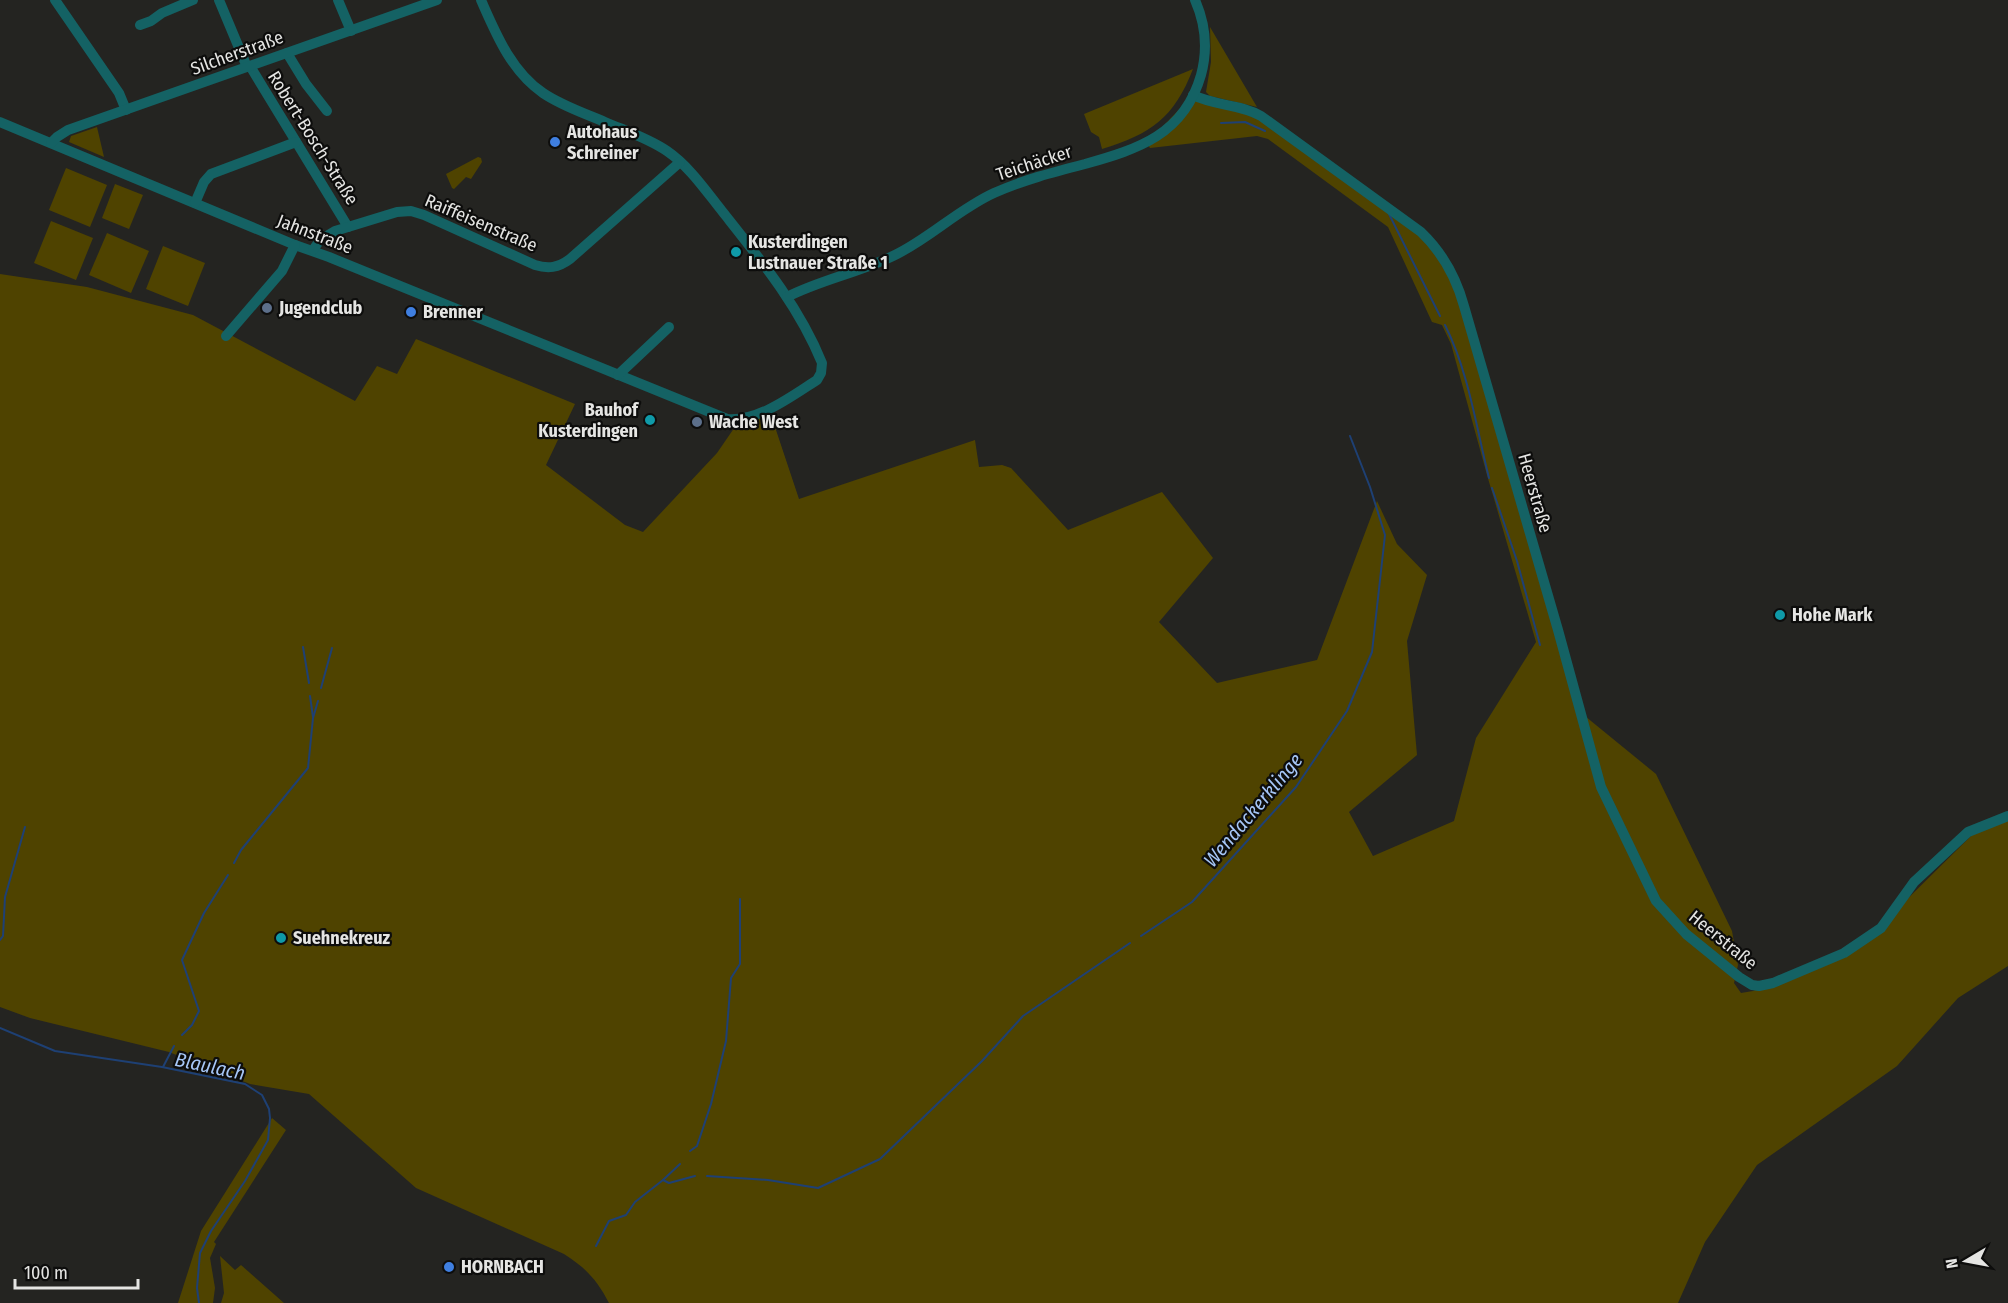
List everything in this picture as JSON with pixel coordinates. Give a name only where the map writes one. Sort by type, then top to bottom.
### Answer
[{"type":"street","points":[[55,0],[119,93],[126,110]]},
{"type":"street","points":[[140,25],[193,0]]},
{"type":"street","name":"Robert-Bosch-Straße","points":[[219,0],[249,66],[348,227]]},
{"type":"street","points":[[338,0],[351,31]]},
{"type":"street","name":"Silcherstraße","points":[[51,143],[64,132],[437,0]]},
{"type":"street","points":[[481,0],[508,56],[519,71],[538,89],[567,106],[649,140],[680,162],[754,251],[787,297]]},
{"type":"street","name":"Teichäcker","points":[[787,297],[895,255],[968,207],[1007,187],[1140,147],[1158,136],[1173,123],[1193,95],[1205,59],[1206,46],[1201,15],[1195,0]]},
{"type":"street","points":[[287,53],[306,84],[327,111]]},
{"type":"street","name":"Heerstraße","points":[[1193,95],[1216,104],[1248,110],[1261,116],[1421,232],[1437,249],[1449,267],[1464,306],[1561,639],[1601,787],[1656,901],[1686,934],[1752,985],[1773,983],[1844,953],[1881,928],[1914,882],[1968,832],[2008,816]]},
{"type":"street","name":"Jahnstraße","points":[[0,122],[296,245],[727,419],[740,421],[752,417],[817,380],[821,373],[822,363],[818,354],[787,297]]},
{"type":"street","points":[[195,203],[204,182],[211,174],[296,142]]},
{"type":"street","name":"Raiffeisenstraße","points":[[313,250],[325,236],[348,227],[397,212],[418,213],[535,265],[550,268],[564,264],[680,162]]},
{"type":"street","points":[[226,336],[282,271],[296,245]]},
{"type":"street","points":[[618,375],[669,327]]},
{"type":"shaded area","points":[[1210,27],[1257,107],[1210,96],[1206,92],[1211,62]]},
{"type":"shaded area","points":[[1193,69],[1178,100],[1159,122],[1134,137],[1102,149],[1099,137],[1091,132],[1084,114]]},
{"type":"shaded area","points":[[1193,95],[1248,110],[1421,232],[1449,267],[1580,712],[1656,774],[1732,931],[1738,965],[1734,983],[1741,993],[1753,991],[1843,952],[1881,925],[1972,835],[2008,820],[2008,966],[1958,998],[1897,1066],[1757,1165],[1705,1242],[1678,1303],[609,1303],[590,1275],[564,1254],[416,1188],[309,1094],[250,1084],[169,1052],[30,1018],[0,1007],[0,274],[87,287],[193,315],[355,401],[377,366],[397,374],[416,339],[575,404],[546,465],[625,525],[643,532],[717,453],[739,421],[769,409],[799,499],[975,440],[979,467],[1002,465],[1011,468],[1068,530],[1162,492],[1213,558],[1159,622],[1217,683],[1317,660],[1377,501],[1397,544],[1427,575],[1407,641],[1417,755],[1349,812],[1373,856],[1454,821],[1476,738],[1536,642],[1451,344],[1442,325],[1432,322],[1388,227],[1268,139],[1257,136],[1150,148],[1147,143]]},
{"type":"shaded area","points":[[97,127],[104,157],[69,142],[71,136]]},
{"type":"shaded area","points":[[478,157],[482,162],[471,179],[466,177],[454,189],[452,188],[446,174]]},
{"type":"shaded area","points":[[66,168],[107,185],[90,227],[49,210]]},
{"type":"shaded area","points":[[115,184],[143,195],[129,229],[102,218]]},
{"type":"shaded area","points":[[51,221],[93,238],[76,280],[34,263]]},
{"type":"shaded area","points":[[107,233],[149,251],[131,293],[89,275]]},
{"type":"shaded area","points":[[163,246],[205,263],[188,306],[146,289]]},
{"type":"shaded area","points":[[272,1118],[286,1130],[214,1242],[216,1244],[210,1258],[215,1288],[213,1303],[178,1303],[201,1231]]},
{"type":"shaded area","points":[[220,1256],[235,1270],[241,1265],[284,1303],[221,1303],[224,1293]]},
{"type":"waterway","points":[[1221,123],[1245,122],[1265,131]]},
{"type":"waterway","points":[[1389,214],[1440,316]]},
{"type":"waterway","points":[[1445,325],[1466,381],[1489,478]]},
{"type":"waterway","name":"Wendackerklinge","points":[[1141,936],[1192,902],[1296,787],[1347,711],[1372,652],[1385,535],[1370,487],[1350,436]]},
{"type":"waterway","points":[[1492,488],[1517,561],[1540,645]]},
{"type":"waterway","points":[[303,647],[309,683]]},
{"type":"waterway","points":[[321,688],[332,648]]},
{"type":"waterway","points":[[310,696],[313,717]]},
{"type":"waterway","points":[[234,863],[241,850],[308,768],[313,718],[318,701]]},
{"type":"waterway","points":[[0,940],[3,936],[5,897],[25,827]]},
{"type":"waterway","points":[[182,1035],[192,1025],[199,1011],[182,960],[204,913],[228,875]]},
{"type":"waterway","points":[[690,1151],[697,1146],[711,1104],[726,1041],[731,978],[740,964],[740,899]]},
{"type":"waterway","name":"Wendackerklinge","points":[[707,1176],[768,1180],[818,1188],[880,1159],[982,1061],[1023,1016],[1130,943]]},
{"type":"waterway","name":"Blaulach","points":[[0,1028],[55,1051],[162,1067],[245,1084],[262,1095],[269,1109],[268,1140],[245,1181],[211,1231],[200,1253],[197,1288],[199,1303]]},
{"type":"waterway","points":[[163,1067],[174,1046]]},
{"type":"waterway","points":[[663,1180],[680,1164]]},
{"type":"waterway","name":"Wendackerklinge","points":[[596,1246],[609,1221],[626,1215],[635,1202],[663,1180],[669,1183],[695,1176]]},
{"type":"place","name":"Autohaus Schreiner","points":[[555,142]]},
{"type":"place","name":"Kusterdingen Lustnauer Straße 1","points":[[736,252]]},
{"type":"place","name":"Jugendclub","points":[[267,308]]},
{"type":"place","name":"Brenner","points":[[411,312]]},
{"type":"place","name":"Bauhof Kusterdingen","points":[[650,420]]},
{"type":"place","name":"Wache West","points":[[697,422]]},
{"type":"place","name":"Hohe Mark","points":[[1780,615]]},
{"type":"place","name":"Suehnekreuz","points":[[281,938]]},
{"type":"place","name":"HORNBACH","points":[[449,1267]]}]
